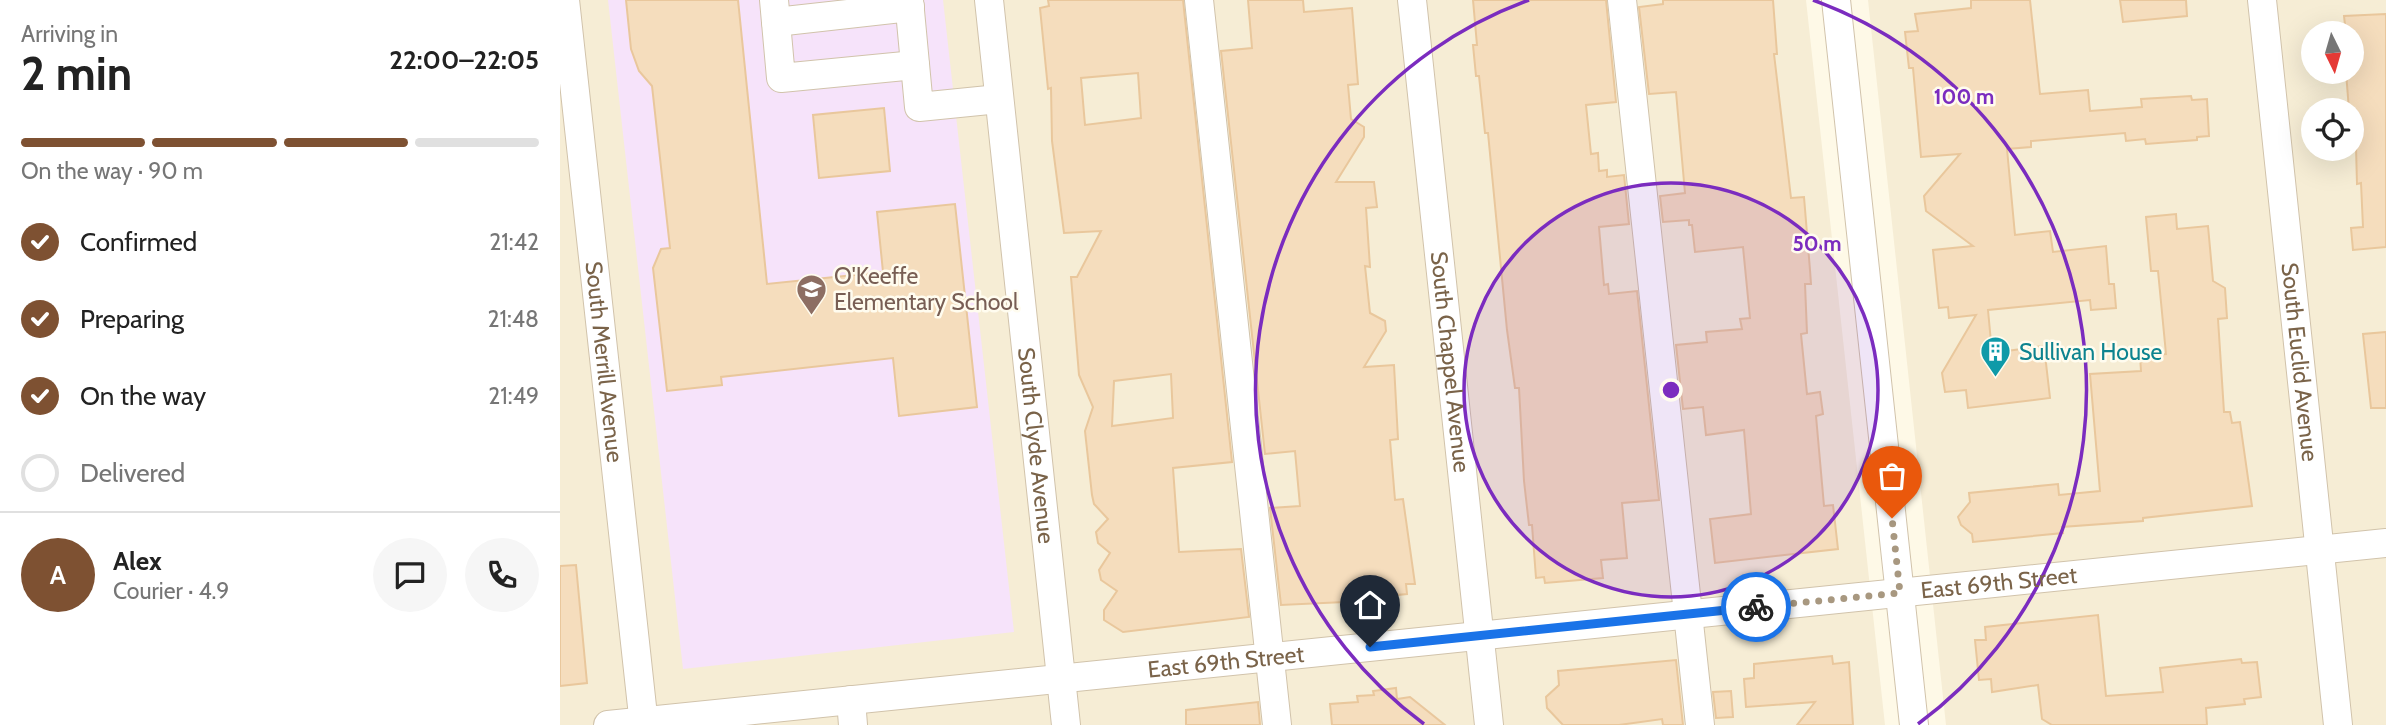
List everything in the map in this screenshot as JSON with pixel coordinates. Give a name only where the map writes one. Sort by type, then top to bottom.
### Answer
[{"type":"street","name":"South Merrill Avenue","points":[[565,0],[644,723]]},
{"type":"street","name":"South Clyde Avenue","points":[[989,0],[1066,725]]},
{"type":"street","points":[[1199,0],[1277,725]]},
{"type":"street","name":"South Chappel Avenue","points":[[1412,0],[1489,725]]},
{"type":"street","points":[[1622,0],[1699,725]]},
{"type":"street","points":[[1836,0],[1914,725]]},
{"type":"street","name":"South Euclid Avenue","points":[[2262,0],[2338,725]]},
{"type":"street","points":[[915,65],[781,78],[775,11],[910,4],[919,107],[999,99]]},
{"type":"street","name":"East 69th Street","points":[[608,725],[852,713],[1061,678],[2386,543]]},
{"type":"shaded area","points":[[560,0],[1806,0],[1885,725],[560,725]]},
{"type":"shaded area","name":"O'Keeffe Elementary School","points":[[608,0],[943,0],[1014,632],[683,669]]},
{"type":"shaded area","points":[[1868,0],[2386,0],[2386,725],[1946,725]]},
{"type":"building","points":[[626,0],[738,0],[767,284],[883,272],[877,212],[955,204],[977,407],[899,416],[893,358],[721,377],[722,385],[667,391],[653,268],[661,249],[670,248],[652,86],[639,71],[631,49]]},
{"type":"building","points":[[1048,0],[1183,0],[1232,462],[1173,468],[1179,552],[1241,549],[1249,617],[1123,632],[1104,620],[1104,610],[1117,591],[1101,580],[1099,570],[1110,553],[1098,543],[1096,532],[1108,519],[1094,504],[1092,495],[1085,431],[1093,407],[1079,375],[1071,277],[1077,277],[1101,231],[1064,233],[1052,141],[1051,88],[1048,89],[1040,8],[1049,6]],"holes":[[[1138,73],[1141,118],[1085,125],[1081,78]],[[1171,374],[1173,418],[1112,426],[1114,381]]]},
{"type":"building","points":[[1248,0],[1303,0],[1304,12],[1352,8],[1358,84],[1348,85],[1351,119],[1364,127],[1364,137],[1336,182],[1374,182],[1377,207],[1366,208],[1370,267],[1365,266],[1370,313],[1385,321],[1386,331],[1364,367],[1394,365],[1398,439],[1390,440],[1395,500],[1403,499],[1415,584],[1406,584],[1407,594],[1387,596],[1387,600],[1281,605],[1270,508],[1300,506],[1295,451],[1265,454],[1221,51],[1252,48]]},
{"type":"building","points":[[1473,0],[1606,0],[1616,102],[1586,105],[1591,154],[1598,153],[1599,171],[1607,170],[1607,177],[1624,175],[1629,224],[1599,227],[1604,285],[1608,284],[1609,294],[1637,291],[1659,500],[1622,503],[1627,558],[1601,560],[1603,578],[1545,583],[1544,577],[1536,578],[1532,525],[1529,525],[1524,481],[1519,388],[1515,388],[1507,330],[1488,133],[1485,133],[1479,76],[1476,76],[1473,45],[1477,45]]},
{"type":"building","points":[[1663,0],[1773,0],[1777,54],[1774,54],[1791,198],[1804,197],[1811,284],[1805,284],[1807,333],[1801,334],[1807,394],[1820,392],[1823,414],[1816,416],[1824,506],[1833,505],[1838,549],[1715,563],[1710,519],[1751,514],[1744,430],[1706,435],[1703,407],[1683,409],[1676,345],[1707,342],[1706,332],[1742,329],[1740,319],[1750,318],[1743,247],[1695,252],[1689,220],[1663,222],[1660,196],[1685,193],[1676,92],[1649,94],[1639,7],[1663,4]]},
{"type":"building","points":[[1971,0],[2030,0],[2040,94],[2088,90],[2090,111],[2142,107],[2141,99],[2191,96],[2192,100],[2207,99],[2209,136],[2197,137],[2197,140],[2146,144],[2145,139],[2126,141],[2125,133],[2031,141],[2031,147],[2007,149],[2015,235],[2050,231],[2053,252],[2106,246],[2109,284],[2114,284],[2116,308],[2091,310],[2090,300],[1988,310],[1992,353],[2044,346],[2050,398],[1968,408],[1966,390],[1945,392],[1942,373],[1976,315],[1949,318],[1948,307],[1939,308],[1933,250],[1973,246],[1926,211],[1924,196],[1960,154],[1921,157],[1913,68],[1909,68],[1905,32],[1918,31],[1915,14],[1971,8]]},
{"type":"building","points":[[2120,0],[2186,0],[2187,16],[2123,22]]},
{"type":"building","points":[[2386,14],[2386,247],[2353,250],[2351,228],[2363,227],[2361,183],[2357,184],[2356,161],[2364,161],[2364,98],[2348,98],[2347,84],[2364,84],[2364,21],[2345,21],[2344,16]]},
{"type":"building","points":[[884,108],[890,171],[819,178],[813,115]]},
{"type":"building","points":[[2176,214],[2177,229],[2208,226],[2213,281],[2225,288],[2227,318],[2218,319],[2224,412],[2230,412],[2232,423],[2240,422],[2252,506],[2143,518],[2143,521],[2062,527],[2063,533],[1973,542],[1972,534],[1961,525],[1958,517],[1970,502],[1969,493],[2058,484],[2059,495],[2100,491],[2090,374],[2141,371],[2140,356],[2166,354],[2158,271],[2151,271],[2146,217]]},
{"type":"building","points":[[2386,332],[2386,408],[2371,408],[2363,334]]},
{"type":"building","points":[[576,565],[587,683],[560,686],[560,566]]},
{"type":"building","points":[[2098,615],[2106,696],[2163,692],[2160,668],[2241,659],[2242,663],[2257,662],[2261,697],[2244,699],[2245,704],[2206,708],[2207,725],[2052,725],[2042,719],[2038,685],[1992,692],[1991,679],[1979,680],[1975,640],[1986,640],[1985,627]]},
{"type":"building","points":[[1832,656],[1833,664],[1849,662],[1853,725],[1797,725],[1815,702],[1746,707],[1744,679],[1754,678],[1754,664]]},
{"type":"building","points":[[1676,660],[1683,725],[1663,725],[1662,719],[1619,725],[1563,725],[1547,708],[1546,697],[1559,685],[1558,671]]},
{"type":"building","points":[[1396,688],[1397,699],[1410,697],[1445,725],[1332,725],[1330,704],[1358,702],[1357,696],[1374,695],[1373,691]]},
{"type":"building","points":[[1731,691],[1733,717],[1716,718],[1713,692]]},
{"type":"building","points":[[1258,702],[1260,725],[1186,725],[1186,710]]},
{"type":"way so far","points":[[1756,607],[1900,593],[1892,518]]},
{"type":"place","name":"O'Keeffe Elementary School","points":[[811,316]]},
{"type":"place","name":"Sullivan House","points":[[1996,379]]},
{"type":"route","points":[[1370,647],[1756,607]]}]
